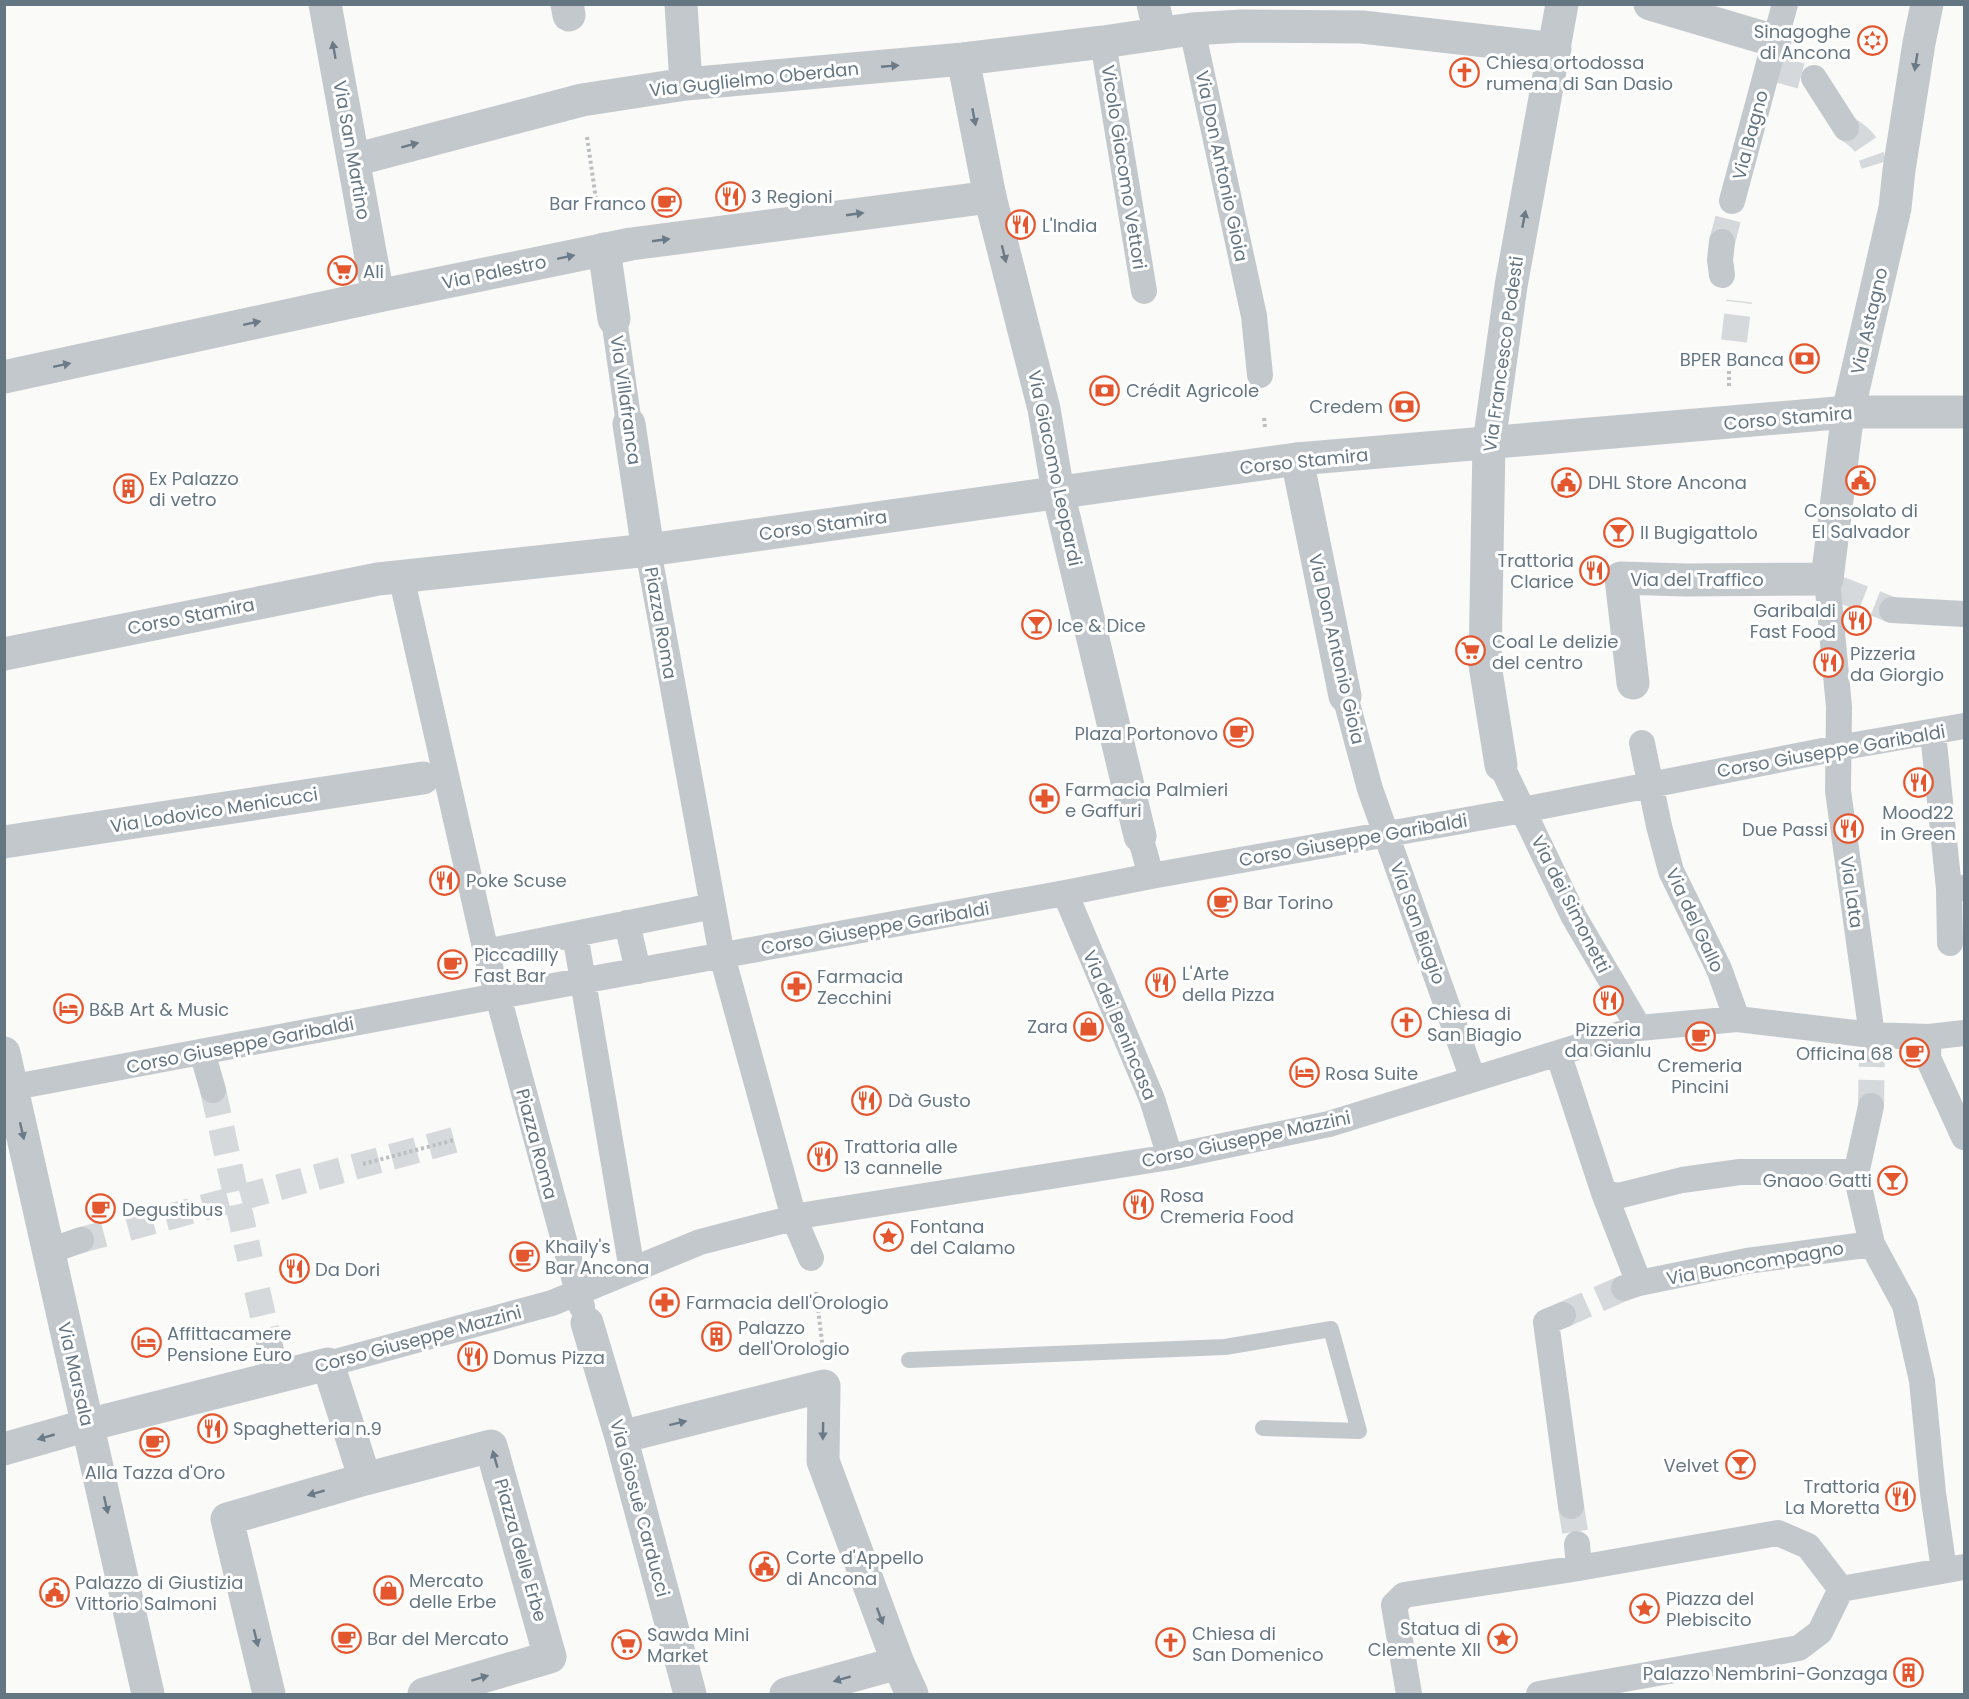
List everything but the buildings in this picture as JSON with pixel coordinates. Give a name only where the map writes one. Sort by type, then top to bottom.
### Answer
[{"type":"street","name":"Via San Martino","points":[[325,4],[378,296]]},
{"type":"street","points":[[681,4],[686,84]]},
{"type":"street","name":"Via Francesco Podesti","points":[[1523,810],[1501,765],[1485,664],[1488,443],[1511,285],[1563,4]]},
{"type":"street","points":[[1650,4],[1773,60]]},
{"type":"street","name":"Via Bagno","points":[[1732,201],[1773,60],[1785,4]]},
{"type":"street","name":"Via Astagno","points":[[1838,748],[1839,707],[1833,584],[1848,412],[1895,208],[1899,170],[1927,4]]},
{"type":"street","name":"Via Guglielmo Oberdan","points":[[354,160],[582,100],[686,84],[963,59],[1103,42],[1157,19],[1192,29],[1362,27],[1555,49]]},
{"type":"street","name":"Via Don Antonio Gioia","points":[[1192,29],[1254,316],[1260,375]]},
{"type":"street","name":"Vicolo Giacomo Vettori","points":[[1103,42],[1144,291]]},
{"type":"street","name":"Via Giacomo Leopardi","points":[[963,59],[990,197],[1044,409],[1058,492],[1151,876]]},
{"type":"street","points":[[1814,78],[1846,128]]},
{"type":"street","name":"Via Palestro","points":[[4,377],[631,244],[990,197]]},
{"type":"street","points":[[1722,242],[1720,260],[1722,275]]},
{"type":"street","name":"Via Villafranca","points":[[604,249],[648,550]]},
{"type":"street","name":"Corso Stamira","points":[[648,550],[1297,459],[1848,412],[1965,412]]},
{"type":"street","name":"Via Don Antonio Gioia","points":[[1297,459],[1345,696],[1370,789],[1386,835]]},
{"type":"street","name":"Piazza Roma","points":[[587,1323],[487,998],[486,952],[390,577],[648,550],[713,906],[732,954],[811,1258]]},
{"type":"street","name":"Corso Stamira","points":[[4,654],[390,577]]},
{"type":"street","name":"Via del Traffico","points":[[1633,683],[1621,578],[1833,584]]},
{"type":"street","points":[[1892,610],[1965,614]]},
{"type":"street","name":"Corso Giuseppe Garibaldi","points":[[732,954],[1523,810],[1838,748],[1965,726]]},
{"type":"street","points":[[1933,733],[1957,889],[1950,943]]},
{"type":"street","points":[[1642,743],[1650,785]]},
{"type":"street","name":"Via Lata","points":[[1838,748],[1838,790],[1872,1042]]},
{"type":"street","name":"Via Lodovico Menicucci","points":[[4,843],[423,778]]},
{"type":"street","name":"Via del Gallo","points":[[1650,785],[1671,871],[1719,969],[1737,1019]]},
{"type":"street","name":"Via dei Simonetti","points":[[1523,810],[1574,917],[1639,1028]]},
{"type":"street","name":"Via San Biagio","points":[[1386,835],[1473,1079]]},
{"type":"street","name":"Via dei Benincasa","points":[[1065,893],[1152,1099],[1170,1157]]},
{"type":"street","points":[[486,952],[713,906]]},
{"type":"street","points":[[627,923],[638,971]]},
{"type":"street","points":[[575,934],[632,1270]]},
{"type":"street","points":[[487,998],[732,954]]},
{"type":"street","name":"Corso Giuseppe Garibaldi","points":[[8,1088],[487,998]]},
{"type":"street","name":"Corso Giuseppe Mazzini","points":[[800,1216],[1170,1157],[1329,1124],[1639,1028],[1737,1019],[1872,1042],[1965,1033]]},
{"type":"street","points":[[1929,1038],[1928,1058],[1965,1137]]},
{"type":"street","points":[[202,1052],[213,1090]]},
{"type":"street","name":"Via Marsala","points":[[4,1053],[8,1088],[49,1251],[148,1695]]},
{"type":"street","points":[[1558,1053],[1604,1194],[1618,1196],[1682,1180],[1740,1172],[1847,1172],[1856,1174]]},
{"type":"street","points":[[1841,1588],[1954,1568],[1933,1494],[1922,1381],[1905,1305],[1872,1244],[1856,1174],[1871,1106]]},
{"type":"street","name":"Via Buoncompagno","points":[[1604,1194],[1632,1286],[1747,1261],[1872,1244]]},
{"type":"street","points":[[577,1292],[700,1242],[800,1216]]},
{"type":"street","points":[[49,1251],[81,1240]]},
{"type":"street","name":"Corso Giuseppe Mazzini","points":[[4,1449],[552,1303],[577,1292]]},
{"type":"street","points":[[1563,1315],[1546,1322],[1571,1506]]},
{"type":"street","name":"Via Giosuè Carducci","points":[[587,1323],[621,1437],[690,1695]]},
{"type":"street","points":[[269,1342],[277,1377]]},
{"type":"street","points":[[328,1364],[365,1479]]},
{"type":"street","points":[[621,1437],[829,1376],[823,1461],[912,1695]]},
{"type":"street","name":"Piazza delle Erbe","points":[[269,1695],[227,1519],[365,1479],[492,1446],[550,1657],[426,1694]]},
{"type":"street","points":[[1409,1695],[1394,1605],[1404,1596],[1578,1556],[1778,1533],[1808,1546],[1841,1588]]},
{"type":"street","points":[[1539,1695],[1799,1648],[1820,1632],[1841,1588]]},
{"type":"street","points":[[786,1695],[898,1663]]},
{"type":"lane","points":[[909,1360],[1225,1347],[1331,1329],[1359,1431],[1263,1428]]},
{"type":"path","points":[[582,100],[604,249]]},
{"type":"path","points":[[363,1164],[454,1140]]},
{"type":"path","points":[[811,1258],[829,1376]]},
{"type":"tunnel","points":[[1776,69],[1805,77]]},
{"type":"tunnel","points":[[1846,128],[1865,143],[1874,165]]},
{"type":"tunnel","points":[[1722,242],[1728,219]]},
{"type":"tunnel","points":[[1734,341],[1739,301]]},
{"type":"tunnel","points":[[1839,589],[1892,610]]},
{"type":"tunnel","points":[[1871,1106],[1872,1049]]},
{"type":"tunnel","points":[[213,1090],[250,1259]]},
{"type":"tunnel","points":[[128,1228],[454,1140]]},
{"type":"tunnel","points":[[81,1240],[104,1234]]},
{"type":"tunnel","points":[[1563,1315],[1624,1288]]},
{"type":"tunnel","points":[[257,1290],[269,1342]]},
{"type":"tunnel","points":[[1571,1506],[1577,1544]]},
{"type":"place","name":"Sinagoghe di Ancona","points":[[1872,41]]},
{"type":"place","name":"Chiesa ortodossa rumena di San Dasio","points":[[1465,72]]},
{"type":"place","name":"3 Regioni","points":[[730,196]]},
{"type":"place","name":"Bar Franco","points":[[667,203]]},
{"type":"place","name":"L'India","points":[[1021,225]]},
{"type":"place","name":"Ali","points":[[342,271]]},
{"type":"place","name":"BPER Banca","points":[[1805,359]]},
{"type":"place","name":"Crédit Agricole","points":[[1105,390]]},
{"type":"place","name":"Credem","points":[[1404,406]]},
{"type":"place","name":"Consolato di El Salvador","points":[[1861,481]]},
{"type":"place","name":"DHL Store Ancona","points":[[1567,482]]},
{"type":"place","name":"Ex Palazzo di vetro","points":[[128,488]]},
{"type":"place","name":"Il Bugigattolo","points":[[1619,532]]},
{"type":"place","name":"Trattoria Clarice","points":[[1595,570]]},
{"type":"place","name":"Garibaldi Fast Food","points":[[1857,620]]},
{"type":"place","name":"Ice & Dice","points":[[1036,625]]},
{"type":"place","name":"Coal Le delizie del centro","points":[[1471,651]]},
{"type":"place","name":"Pizzeria da Giorgio","points":[[1829,663]]},
{"type":"place","name":"Plaza Portonovo","points":[[1239,733]]},
{"type":"place","name":"Mood22 in Green","points":[[1918,783]]},
{"type":"place","name":"Farmacia Palmieri e Gaffuri","points":[[1044,799]]},
{"type":"place","name":"Due Passi","points":[[1849,829]]},
{"type":"place","name":"Poke Scuse","points":[[445,880]]},
{"type":"place","name":"Bar Torino","points":[[1222,902]]},
{"type":"place","name":"Piccadilly Fast Bar","points":[[453,964]]},
{"type":"place","name":"L'Arte della Pizza","points":[[1161,983]]},
{"type":"place","name":"Farmacia Zecchini","points":[[796,986]]},
{"type":"place","name":"Pizzeria da Gianlu","points":[[1608,1000]]},
{"type":"place","name":"B&B Art & Music","points":[[68,1009]]},
{"type":"place","name":"Chiesa di San Biagio","points":[[1406,1023]]},
{"type":"place","name":"Zara","points":[[1089,1026]]},
{"type":"place","name":"Cremeria Pincini","points":[[1700,1036]]},
{"type":"place","name":"Officina 68","points":[[1914,1053]]},
{"type":"place","name":"Rosa Suite","points":[[1304,1073]]},
{"type":"place","name":"Dà Gusto","points":[[867,1100]]},
{"type":"place","name":"Trattoria alle 13 cannelle","points":[[823,1156]]},
{"type":"place","name":"Gnaoo Gatti","points":[[1893,1180]]},
{"type":"place","name":"Rosa Cremeria Food","points":[[1139,1205]]},
{"type":"place","name":"Degustibus","points":[[101,1209]]},
{"type":"place","name":"Fontana del Calamo","points":[[889,1236]]},
{"type":"place","name":"Khaily's Bar Ancona","points":[[524,1256]]},
{"type":"place","name":"Da Dori","points":[[294,1269]]},
{"type":"place","name":"Farmacia dell'Orologio","points":[[665,1302]]},
{"type":"place","name":"Palazzo dell'Orologio","points":[[717,1337]]},
{"type":"place","name":"Affittacamere Pensione Euro","points":[[146,1343]]},
{"type":"place","name":"Domus Pizza","points":[[472,1357]]},
{"type":"place","name":"Spaghetteria n.9","points":[[212,1428]]},
{"type":"place","name":"Alla Tazza d'Oro","points":[[155,1443]]},
{"type":"place","name":"Velvet","points":[[1740,1465]]},
{"type":"place","name":"Trattoria La Moretta","points":[[1901,1496]]},
{"type":"place","name":"Corte d'Appello di Ancona","points":[[765,1567]]},
{"type":"place","name":"Mercato delle Erbe","points":[[388,1590]]},
{"type":"place","name":"Palazzo di Giustizia Vittorio Salmoni","points":[[54,1592]]},
{"type":"place","name":"Piazza del Plebiscito","points":[[1645,1608]]},
{"type":"place","name":"Bar del Mercato","points":[[346,1638]]},
{"type":"place","name":"Statua di Clemente XII","points":[[1502,1638]]},
{"type":"place","name":"Chiesa di San Domenico","points":[[1171,1643]]},
{"type":"place","name":"Sawda Mini Market","points":[[626,1644]]},
{"type":"place","name":"Palazzo Nembrini-Gonzaga","points":[[1909,1673]]}]
